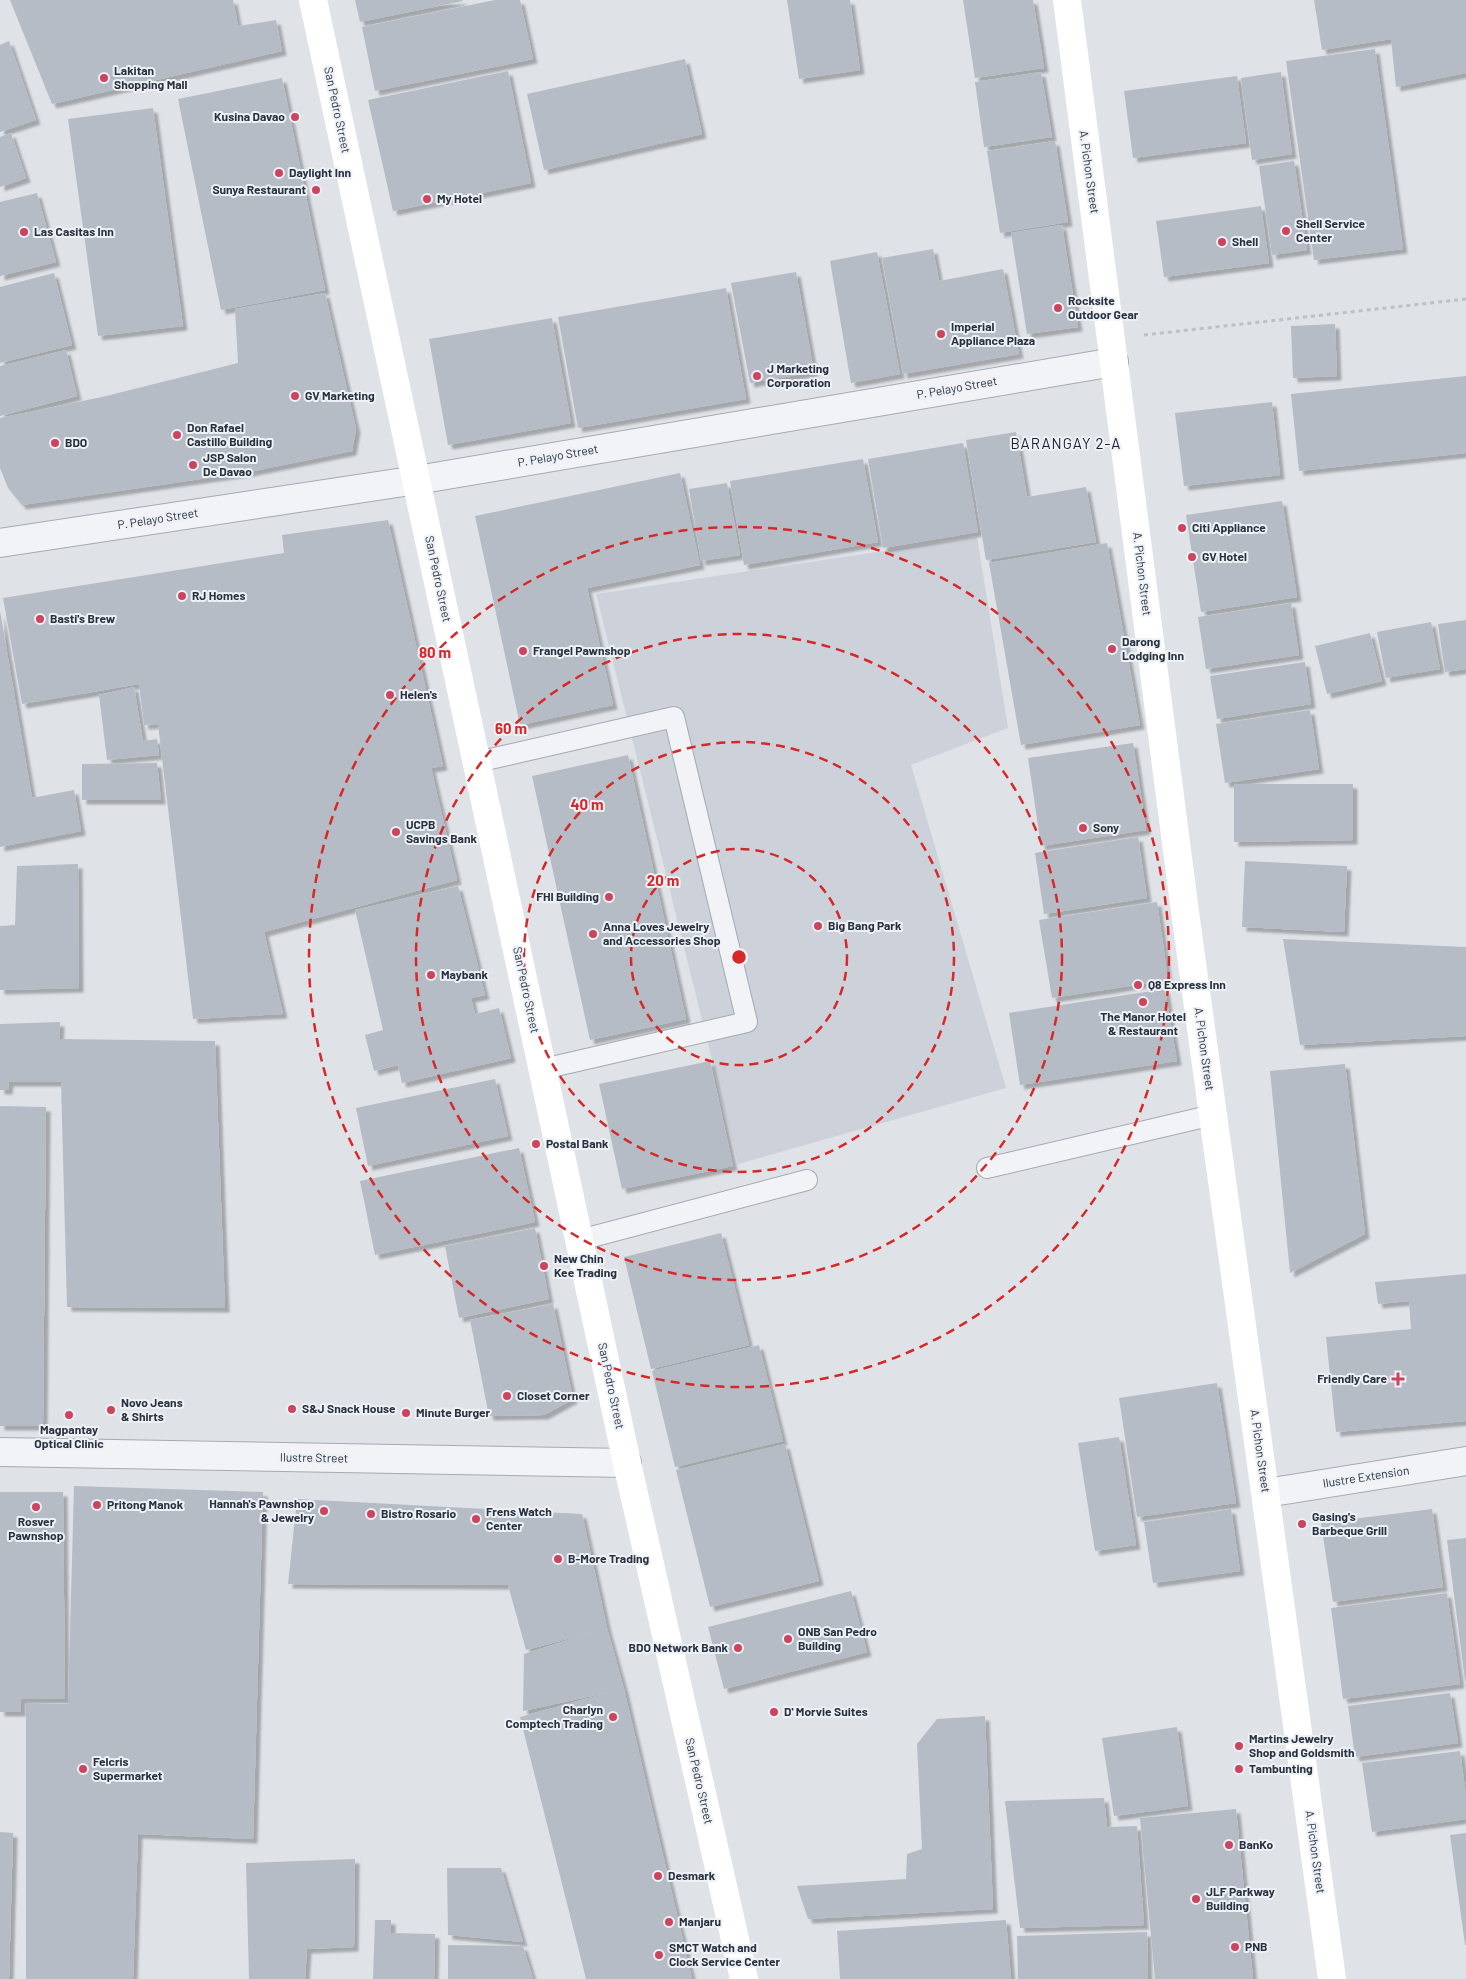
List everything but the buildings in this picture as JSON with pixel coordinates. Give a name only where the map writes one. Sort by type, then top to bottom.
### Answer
[{"type":"main road","name":"San Pedro Street","points":[[313,0],[627,1464],[744,1979]]},
{"type":"main road","name":"A. Pichon Street","points":[[1067,0],[1185,912],[1332,1979]]},
{"type":"street","name":"P. Pelayo Street","points":[[0,543],[417,480],[1113,350]]},
{"type":"street","name":"Ilustre Street","points":[[0,1452],[627,1464]]},
{"type":"street","name":"Ilustre Extension","points":[[1266,1493],[1466,1461]]},
{"type":"lane","points":[[477,762],[674,717],[747,1022],[543,1069]]},
{"type":"lane","points":[[987,1168],[1214,1115]]},
{"type":"lane","points":[[580,1240],[807,1180]]},
{"type":"path","points":[[1113,350],[1466,300]]},
{"type":"shaded area","name":"Big Bang Park","points":[[977,537],[1008,728],[911,765],[1006,1088],[738,1164],[596,594]]},
{"type":"place","name":"Lakitan Shopping Mall","points":[[104,78]]},
{"type":"place","name":"Kusina Davao","points":[[295,117]]},
{"type":"place","name":"Daylight Inn","points":[[279,173]]},
{"type":"place","name":"Sunya Restaurant","points":[[316,190]]},
{"type":"place","name":"My Hotel","points":[[427,199]]},
{"type":"place","name":"Shell Service Center","points":[[1286,231]]},
{"type":"place","name":"Las Casitas Inn","points":[[24,232]]},
{"type":"place","name":"Shell","points":[[1222,242]]},
{"type":"place","name":"Rocksite Outdoor Gear","points":[[1058,308]]},
{"type":"place","name":"Imperial Appliance Plaza","points":[[941,334]]},
{"type":"place","name":"J Marketing Corporation","points":[[757,376]]},
{"type":"place","name":"GV Marketing","points":[[295,396]]},
{"type":"place","name":"Don Rafael Castillo Building","points":[[177,435]]},
{"type":"place","name":"BDO","points":[[55,443]]},
{"type":"place","name":"JSP Salon De Davao","points":[[193,465]]},
{"type":"place","name":"Citi Appliance","points":[[1182,528]]},
{"type":"place","name":"GV Hotel","points":[[1192,557]]},
{"type":"place","name":"RJ Homes","points":[[182,596]]},
{"type":"place","name":"Basti's Brew","points":[[40,619]]},
{"type":"place","name":"Darong Lodging Inn","points":[[1112,649]]},
{"type":"place","name":"Frangel Pawnshop","points":[[523,651]]},
{"type":"place","name":"Helen's","points":[[390,695]]},
{"type":"place","name":"Sony","points":[[1083,828]]},
{"type":"place","name":"UCPB Savings Bank","points":[[396,832]]},
{"type":"place","name":"FHI Building","points":[[609,897]]},
{"type":"place","name":"Big Bang Park","points":[[818,926]]},
{"type":"place","name":"Anna Loves Jewelry and Accessories Shop","points":[[593,934]]},
{"type":"place","name":"Maybank","points":[[431,975]]},
{"type":"place","name":"Q8 Express Inn","points":[[1138,985]]},
{"type":"place","name":"The Manor Hotel & Restaurant","points":[[1143,1002]]},
{"type":"place","name":"Postal Bank","points":[[536,1144]]},
{"type":"place","name":"New Chin Kee Trading","points":[[544,1266]]},
{"type":"place","name":"Friendly Care","points":[[1398,1379]]},
{"type":"place","name":"Closet Corner","points":[[507,1396]]},
{"type":"place","name":"S&J Snack House","points":[[292,1409]]},
{"type":"place","name":"Novo Jeans & Shirts","points":[[111,1410]]},
{"type":"place","name":"Minute Burger","points":[[406,1413]]},
{"type":"place","name":"Magpantay Optical Clinic","points":[[69,1415]]},
{"type":"place","name":"Pritong Manok","points":[[97,1505]]},
{"type":"place","name":"Rosver Pawnshop","points":[[36,1507]]},
{"type":"place","name":"Hannah's Pawnshop & Jewelry","points":[[324,1511]]},
{"type":"place","name":"Bistro Rosario","points":[[371,1514]]},
{"type":"place","name":"Frens Watch Center","points":[[476,1519]]},
{"type":"place","name":"Gasing's Barbeque Grill","points":[[1302,1524]]},
{"type":"place","name":"B-More Trading","points":[[558,1559]]},
{"type":"place","name":"ONB San Pedro Building","points":[[788,1639]]},
{"type":"place","name":"BDO Network Bank","points":[[738,1648]]},
{"type":"place","name":"D' Morvie Suites","points":[[774,1712]]},
{"type":"place","name":"Charlyn Comptech Trading","points":[[613,1717]]},
{"type":"place","name":"Martins Jewelry Shop and Goldsmith","points":[[1239,1746]]},
{"type":"place","name":"Felcris Supermarket","points":[[83,1769]]},
{"type":"place","name":"Tambunting","points":[[1239,1769]]},
{"type":"place","name":"BanKo","points":[[1229,1845]]},
{"type":"place","name":"Desmark","points":[[658,1876]]},
{"type":"place","name":"JLF Parkway Building","points":[[1196,1899]]},
{"type":"place","name":"Manjaru","points":[[669,1922]]},
{"type":"place","name":"PNB","points":[[1235,1947]]},
{"type":"place","name":"SMCT Watch and Clock Service Center","points":[[659,1955]]},
{"type":"district","name":"BARANGAY 2-A","points":[[1066,444]]}]
